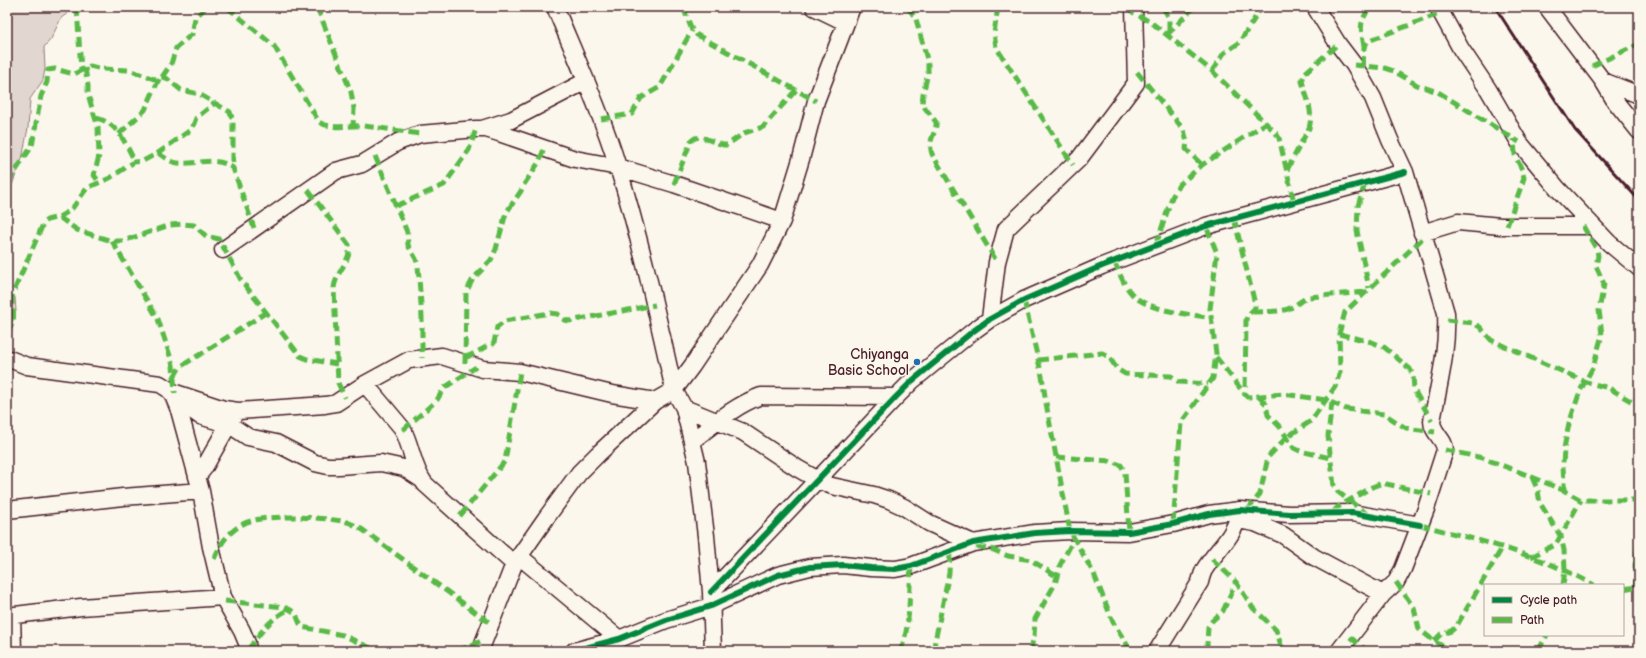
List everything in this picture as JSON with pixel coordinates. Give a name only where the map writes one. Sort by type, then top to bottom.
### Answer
[{"type":"street","points":[[555,7],[602,119],[618,167],[645,264],[674,390],[684,408],[697,462],[706,528],[713,651]]},
{"type":"street","points":[[480,651],[516,560],[579,474],[655,401],[674,390],[692,366],[760,265],[782,221],[801,159],[816,101],[848,14],[814,7]]},
{"type":"street","points":[[990,319],[997,262],[1006,229],[1079,159],[1136,84],[1134,7]]},
{"type":"street","points":[[1315,7],[1338,44],[1354,65],[1369,92],[1405,172],[1446,312],[1447,328],[1447,345],[1432,421],[1433,428],[1445,444],[1445,450],[1426,509],[1403,569],[1396,582],[1383,594],[1338,651]]},
{"type":"street","points":[[1438,7],[1461,49],[1488,89],[1519,142],[1558,189],[1609,243],[1639,268]]},
{"type":"street","points":[[1547,7],[1603,81],[1615,101],[1639,132]]},
{"type":"street","points":[[223,250],[336,171],[362,164],[398,142],[420,134],[482,129],[511,120],[586,81]]},
{"type":"street","points":[[1603,81],[1639,94]]},
{"type":"street","points":[[482,129],[575,159],[618,167],[674,184],[782,221]]},
{"type":"street","points":[[711,599],[818,480],[896,397],[912,381],[990,319],[1024,300],[1102,266],[1206,226],[1405,172]]},
{"type":"street","points":[[1422,233],[1458,222],[1500,226],[1593,226]]},
{"type":"street","points":[[172,394],[224,409],[238,411],[332,404],[409,360],[442,356],[484,369],[520,372],[612,394],[655,401]]},
{"type":"street","points":[[7,358],[27,366],[160,384],[200,416],[230,425],[248,437],[276,444],[315,463],[328,466],[381,463],[404,468],[421,479],[516,560],[619,639]]},
{"type":"street","points":[[365,384],[402,428],[421,479]]},
{"type":"street","points":[[172,394],[199,484],[211,547],[223,597],[242,630],[247,643],[248,651]]},
{"type":"street","points":[[692,441],[717,422],[754,398],[761,396],[896,397]]},
{"type":"street","points":[[684,408],[743,432],[797,468],[818,480],[832,486],[874,495],[889,500],[904,507],[929,524],[973,543]]},
{"type":"street","points":[[199,484],[204,468],[238,411]]},
{"type":"street","points":[[7,510],[124,497],[199,484]]},
{"type":"street","points":[[574,651],[619,639],[666,620],[711,599],[778,575],[810,567],[843,565],[895,569],[911,566],[973,543],[1042,533],[1070,531],[1129,532],[1173,524],[1209,514],[1239,515],[1352,513],[1420,525]]},
{"type":"street","points":[[1239,515],[1283,535],[1314,557],[1383,594]]},
{"type":"street","points":[[1158,651],[1200,582],[1204,570],[1232,534],[1239,515]]},
{"type":"street","points":[[13,651],[10,615],[81,607],[223,597]]},
{"type":"shaded area","points":[[7,7],[72,7],[72,10],[61,18],[51,39],[44,47],[45,69],[43,80],[30,99],[28,128],[22,159],[7,198]]},
{"type":"shaded area","points":[[7,292],[15,297],[16,311],[7,337]]},
{"type":"railway","points":[[1495,7],[1575,130],[1639,200]]},
{"type":"marked path","points":[[77,7],[81,71]]},
{"type":"marked path","points":[[162,77],[171,64],[176,48],[192,34],[195,18],[206,7]]},
{"type":"marked path","points":[[227,7],[274,46],[319,122],[335,127],[363,126],[420,134]]},
{"type":"marked path","points":[[317,7],[351,92],[354,109],[353,126]]},
{"type":"marked path","points":[[683,7],[692,30],[697,35],[816,101]]},
{"type":"marked path","points":[[908,7],[916,19],[928,63],[928,73],[922,104],[936,122],[931,140],[932,154],[997,262]]},
{"type":"marked path","points":[[998,7],[994,33],[996,47],[1073,165]]},
{"type":"marked path","points":[[1127,7],[1134,13],[1152,23],[1212,71],[1276,133],[1279,138],[1294,202]]},
{"type":"marked path","points":[[1163,7],[1169,18],[1169,33]]},
{"type":"marked path","points":[[1167,35],[1194,7]]},
{"type":"marked path","points":[[1212,71],[1224,53],[1239,43],[1262,7]]},
{"type":"marked path","points":[[1364,47],[1361,26],[1370,7]]},
{"type":"marked path","points":[[1363,66],[1364,47],[1368,41],[1441,13]]},
{"type":"marked path","points":[[601,119],[632,114],[641,98],[660,87],[692,30]]},
{"type":"marked path","points":[[1287,170],[1309,128],[1311,116],[1302,81],[1305,73],[1338,44]]},
{"type":"marked path","points":[[1592,66],[1639,44]]},
{"type":"marked path","points":[[1354,65],[1385,68],[1394,71],[1417,85],[1438,92],[1519,142]]},
{"type":"marked path","points":[[7,182],[32,146],[41,96],[47,82],[48,70],[55,69],[74,74],[90,66],[101,69],[129,70],[154,79],[165,77],[181,90],[199,94],[230,112],[233,121],[233,168]]},
{"type":"marked path","points":[[85,68],[88,95],[98,127],[99,156],[94,175],[99,182]]},
{"type":"marked path","points":[[1137,72],[1184,130],[1187,142],[1186,149],[1202,165]]},
{"type":"marked path","points":[[119,134],[145,110],[159,79]]},
{"type":"marked path","points":[[674,184],[691,141],[695,138],[701,137],[727,145],[744,133],[763,127],[796,90]]},
{"type":"marked path","points":[[7,333],[11,327],[14,317],[12,304],[13,293],[44,222],[59,217],[71,210],[87,188],[110,178],[134,162],[143,161],[158,153],[192,129],[196,118],[215,103]]},
{"type":"marked path","points":[[96,118],[110,124],[115,129],[124,141],[135,162]]},
{"type":"marked path","points":[[1156,245],[1172,197],[1179,185],[1202,165],[1266,123]]},
{"type":"marked path","points":[[396,206],[444,185],[469,150],[476,129]]},
{"type":"marked path","points":[[1507,226],[1524,178],[1515,155],[1514,139]]},
{"type":"marked path","points":[[465,363],[466,292],[473,279],[491,260],[496,249],[506,213],[539,162],[544,149]]},
{"type":"marked path","points":[[158,153],[167,159],[178,163],[213,161],[226,164],[233,168],[254,228]]},
{"type":"marked path","points":[[375,156],[407,232],[408,245],[416,259],[418,266],[422,317],[422,358]]},
{"type":"marked path","points":[[1365,183],[1358,206],[1357,231],[1369,288]]},
{"type":"marked path","points":[[308,190],[349,245],[348,256],[335,282],[334,288],[338,383],[345,398]]},
{"type":"marked path","points":[[59,217],[77,230],[112,241],[123,241],[170,225],[194,225],[206,236],[219,239],[241,280],[300,356],[307,359],[337,364]]},
{"type":"marked path","points":[[1234,218],[1255,304],[1255,308],[1247,316],[1246,320],[1245,396]]},
{"type":"marked path","points":[[1173,524],[1181,423],[1213,378],[1216,353],[1210,309],[1217,253],[1206,226]]},
{"type":"marked path","points":[[1566,492],[1563,466],[1564,448],[1569,424],[1580,391],[1593,367],[1602,335],[1599,310],[1604,284],[1596,266],[1598,256],[1597,250],[1583,226]]},
{"type":"marked path","points":[[1247,511],[1260,494],[1268,457],[1287,437],[1311,421],[1335,387],[1340,372],[1339,334],[1345,312],[1424,237]]},
{"type":"marked path","points":[[112,241],[158,319],[173,365],[175,393]]},
{"type":"marked path","points":[[1114,261],[1127,287],[1139,300],[1169,311],[1212,318]]},
{"type":"marked path","points":[[1253,312],[1286,310],[1309,297],[1365,292]]},
{"type":"marked path","points":[[1024,300],[1042,376],[1070,531],[1094,574],[1113,622],[1131,651]]},
{"type":"marked path","points":[[465,358],[494,343],[497,327],[504,321],[550,313],[558,314],[564,320],[569,321],[655,305]]},
{"type":"marked path","points":[[174,377],[180,367],[267,312]]},
{"type":"marked path","points":[[1447,320],[1473,323],[1480,327],[1491,340],[1586,382],[1609,388],[1639,406]]},
{"type":"marked path","points":[[1339,334],[1372,342],[1384,347],[1410,369],[1413,375],[1414,390],[1432,421]]},
{"type":"marked path","points":[[1038,360],[1102,353],[1109,357],[1117,369],[1125,374],[1171,376],[1179,382],[1208,384]]},
{"type":"marked path","points":[[1216,357],[1247,397],[1283,394],[1326,400],[1346,409],[1384,414],[1406,428],[1435,432]]},
{"type":"marked path","points":[[403,430],[437,400],[444,388],[476,367]]},
{"type":"marked path","points":[[460,516],[505,461],[520,372]]},
{"type":"marked path","points":[[1259,397],[1266,404],[1268,415],[1280,427],[1294,448],[1300,451],[1331,458]]},
{"type":"marked path","points":[[1332,402],[1328,436],[1334,486],[1338,492],[1367,514]]},
{"type":"marked path","points":[[1445,450],[1483,458],[1565,491],[1581,500],[1639,500]]},
{"type":"marked path","points":[[1056,457],[1110,461],[1121,465],[1125,473],[1129,532]]},
{"type":"marked path","points":[[1532,477],[1538,491],[1540,503],[1561,537],[1564,550],[1565,570],[1563,584]]},
{"type":"marked path","points":[[1333,512],[1338,507],[1372,487],[1382,483],[1431,494]]},
{"type":"marked path","points":[[1531,557],[1556,544],[1581,500]]},
{"type":"marked path","points":[[214,559],[222,543],[229,535],[237,527],[252,521],[264,518],[294,517],[347,522],[363,530],[490,623]]},
{"type":"marked path","points":[[1420,525],[1509,549],[1552,565],[1592,584]]},
{"type":"marked path","points":[[1030,651],[1034,637],[1035,619],[1055,584],[1060,565],[1074,539]]},
{"type":"marked path","points":[[1635,587],[1637,574],[1635,566],[1639,540]]},
{"type":"marked path","points":[[976,546],[991,549],[1008,556],[1031,560],[1056,576]]},
{"type":"marked path","points":[[1434,641],[1441,634],[1451,631],[1456,627],[1502,548]]},
{"type":"marked path","points":[[933,651],[949,573],[950,552]]},
{"type":"marked path","points":[[1212,559],[1236,582],[1253,608],[1276,630],[1283,651]]},
{"type":"marked path","points":[[900,651],[904,642],[908,621],[911,566]]},
{"type":"marked path","points":[[1208,651],[1208,627],[1223,611],[1236,582]]},
{"type":"marked path","points":[[1396,582],[1414,608],[1419,629],[1434,641],[1451,651]]},
{"type":"marked path","points":[[1624,589],[1635,587],[1639,590]]},
{"type":"marked path","points":[[225,601],[284,607],[295,613],[302,627],[343,635],[377,651]]},
{"type":"marked path","points":[[248,650],[271,621],[290,609]]},
{"type":"marked path","points":[[1538,651],[1546,636]]},
{"type":"marked path","points":[[1350,637],[1367,651]]},
{"type":"marked path","points":[[457,651],[484,640]]},
{"type":"marked path","points":[[407,651],[408,649],[415,648],[422,651]]},
{"type":"cycle path","points":[[711,592],[912,381],[990,319],[1024,300],[1102,266],[1206,226],[1405,172]]},
{"type":"cycle path","points":[[574,651],[619,639],[666,620],[711,606],[778,575],[810,567],[843,565],[895,569],[911,566],[973,543],[1035,533],[1070,531],[1129,532],[1173,524],[1209,514],[1240,510],[1289,514],[1352,513],[1420,525]]},
{"type":"place","name":"Chiyanga Basic School","points":[[917,362]]}]
